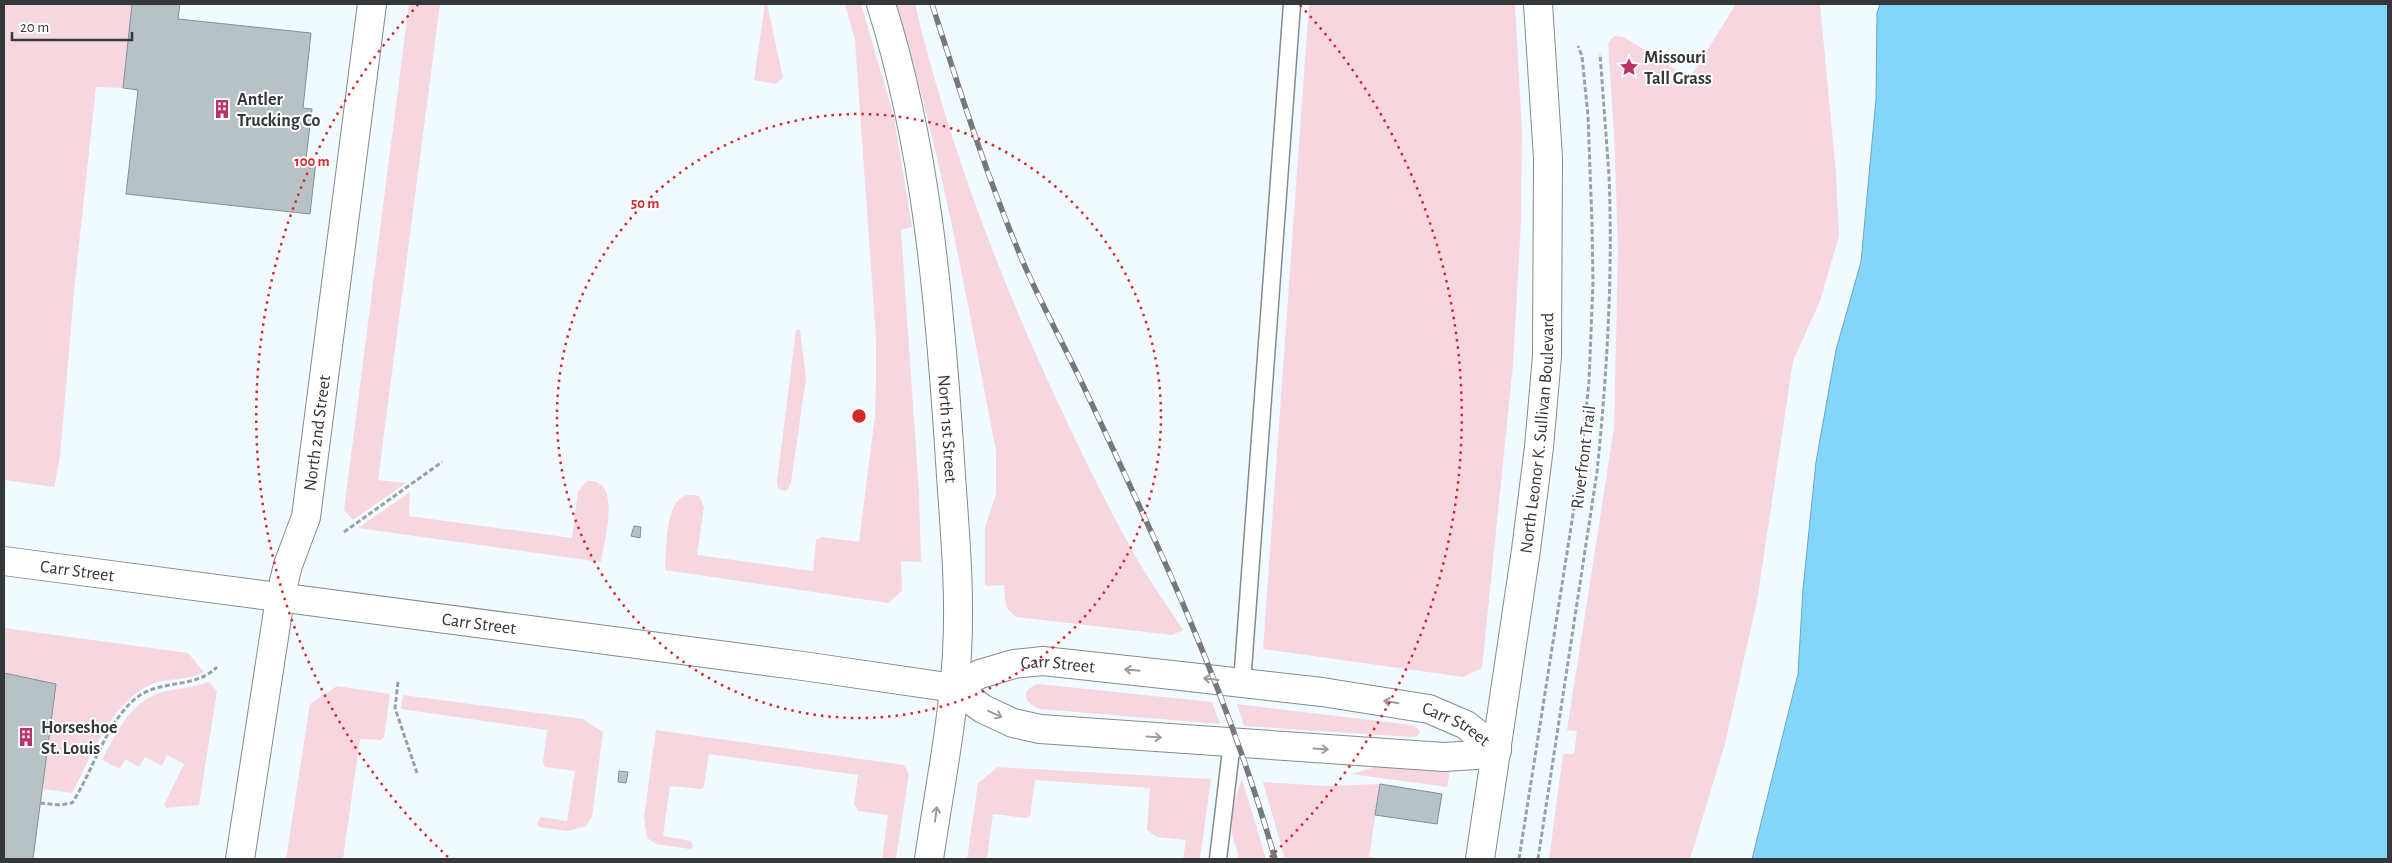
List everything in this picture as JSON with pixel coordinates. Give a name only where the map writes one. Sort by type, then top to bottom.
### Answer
[{"type":"street","name":"North 2nd Street","points":[[240,859],[280,598],[288,565],[306,517],[372,4]]},
{"type":"street","name":"North 1st Street","points":[[882,4],[918,157],[933,259],[944,367],[956,562],[958,619],[954,688],[929,859]]},
{"type":"street","name":"North Leonor K. Sullivan Boulevard","points":[[1480,859],[1533,494],[1547,356],[1548,158],[1538,4]]},
{"type":"street","name":"Carr Street","points":[[4,560],[803,666],[954,688],[983,709],[1013,723],[1040,729],[1444,757],[1476,755],[1497,750]]},
{"type":"street","name":"Carr Street","points":[[954,688],[980,674],[1014,664],[1043,661],[1242,683],[1366,698],[1429,709],[1466,725],[1497,750]]},
{"type":"lane","points":[[1242,683],[1292,4]]},
{"type":"lane","points":[[1218,859],[1232,742]]},
{"type":"path","name":"Riverfront Trail","points":[[1538,859],[1597,472],[1603,414],[1610,250],[1609,176],[1600,54]]},
{"type":"path","points":[[344,532],[442,462]]},
{"type":"path","points":[[40,803],[60,805],[72,803],[112,728],[127,706],[142,694],[154,689],[204,678],[217,667]]},
{"type":"path","points":[[398,682],[395,708],[417,773]]},
{"type":"shaded area","points":[[4,4],[132,4],[123,88],[96,87],[74,291],[60,457],[54,487],[4,480]]},
{"type":"shaded area","points":[[409,4],[440,4],[378,480],[406,483],[353,520],[344,510]]},
{"type":"shaded area","points":[[765,4],[767,4],[783,78],[776,84],[754,80]]},
{"type":"shaded area","points":[[845,4],[861,4],[894,117],[912,227],[901,230],[919,493],[921,562],[901,561],[902,591],[888,603],[665,570],[669,521],[673,509],[679,500],[687,495],[699,496],[704,507],[697,555],[813,571],[816,540],[822,537],[859,542],[875,416],[876,339],[855,40]]},
{"type":"shaded area","points":[[896,4],[915,4],[928,56],[959,158],[996,258],[1059,405],[1106,501],[1141,566],[1183,630],[1172,635],[1016,617],[1006,607],[1004,585],[985,586],[985,527],[996,494],[996,451],[940,170],[927,114]]},
{"type":"shaded area","points":[[1309,4],[1515,4],[1522,133],[1521,222],[1513,365],[1482,668],[1463,677],[1263,649]]},
{"type":"shaded area","points":[[1736,4],[1820,4],[1836,173],[1839,236],[1820,301],[1793,361],[1757,601],[1725,744],[1690,859],[1549,859],[1563,754],[1574,754],[1577,731],[1567,730],[1614,428],[1618,250],[1614,132],[1608,44],[1615,36],[1624,37],[1690,78]]},
{"type":"shaded area","points":[[800,329],[806,378],[791,483],[788,489],[784,491],[778,488],[777,481],[796,330]]},
{"type":"shaded area","points":[[587,481],[598,483],[605,489],[608,500],[609,512],[601,562],[358,528],[410,492],[409,516],[572,538],[578,491]]},
{"type":"shaded area","points":[[4,628],[188,653],[204,672],[192,677],[158,682],[137,693],[125,704],[104,731],[72,793],[42,789],[56,684],[4,673]]},
{"type":"shaded area","points":[[209,682],[217,691],[199,805],[166,808],[164,805],[184,764],[167,755],[162,766],[145,757],[139,767],[125,759],[120,769],[102,760],[127,717],[144,701],[167,691]]},
{"type":"shaded area","points":[[1038,684],[1212,702],[1220,724],[1040,709],[1030,704],[1026,697],[1028,690]]},
{"type":"shaded area","points":[[337,686],[390,694],[384,737],[381,740],[360,739],[343,859],[286,859],[310,704]]},
{"type":"shaded area","points":[[403,695],[583,719],[603,732],[592,817],[586,826],[567,831],[539,827],[537,824],[541,817],[567,821],[575,771],[545,767],[543,762],[547,730],[401,709]]},
{"type":"shaded area","points":[[1237,704],[1412,725],[1418,728],[1420,733],[1412,737],[1244,726]]},
{"type":"shaded area","points":[[656,730],[904,765],[909,774],[896,859],[882,859],[888,815],[858,811],[854,804],[858,775],[709,754],[704,787],[701,789],[670,786],[663,836],[691,841],[693,847],[690,849],[656,844],[647,838],[644,817]]},
{"type":"shaded area","points":[[998,767],[1211,779],[1200,859],[1183,859],[1186,840],[1157,837],[1147,830],[1150,788],[1035,780],[1030,816],[1026,818],[993,814],[987,859],[967,859],[978,783]]},
{"type":"shaded area","points":[[1375,767],[1450,771],[1447,787],[1351,774]]},
{"type":"shaded area","points":[[1242,779],[1266,859],[1238,859],[1238,852],[1232,833],[1232,819]]},
{"type":"shaded area","points":[[1263,782],[1328,786],[1380,784],[1369,857],[1383,859],[1285,859]]},
{"type":"water","points":[[1880,4],[2388,4],[2388,859],[1752,859],[1798,674],[1803,589],[1816,462],[1836,350],[1861,262],[1876,99],[1877,13]]},
{"type":"building","name":"Antler Trucking Co","points":[[132,4],[180,4],[178,19],[311,33],[303,108],[312,109],[306,159],[316,161],[310,214],[126,194],[138,90],[123,88]]},
{"type":"building","points":[[634,526],[641,527],[640,538],[631,536]]},
{"type":"building","name":"Horseshoe St. Louis","points":[[4,673],[56,684],[33,859],[4,859]]},
{"type":"building","points":[[619,771],[628,772],[626,783],[618,782]]},
{"type":"building","points":[[1380,784],[1442,794],[1437,824],[1375,815]]},
{"type":"railway","points":[[932,4],[974,134],[1010,230],[1036,291],[1135,496],[1188,615],[1235,735],[1275,859]]},
{"type":"place","name":"Missouri Tall Grass","points":[[1629,67]]},
{"type":"place","name":"Antler Trucking Co","points":[[222,109]]},
{"type":"place","name":"Horseshoe St. Louis","points":[[26,737]]}]
